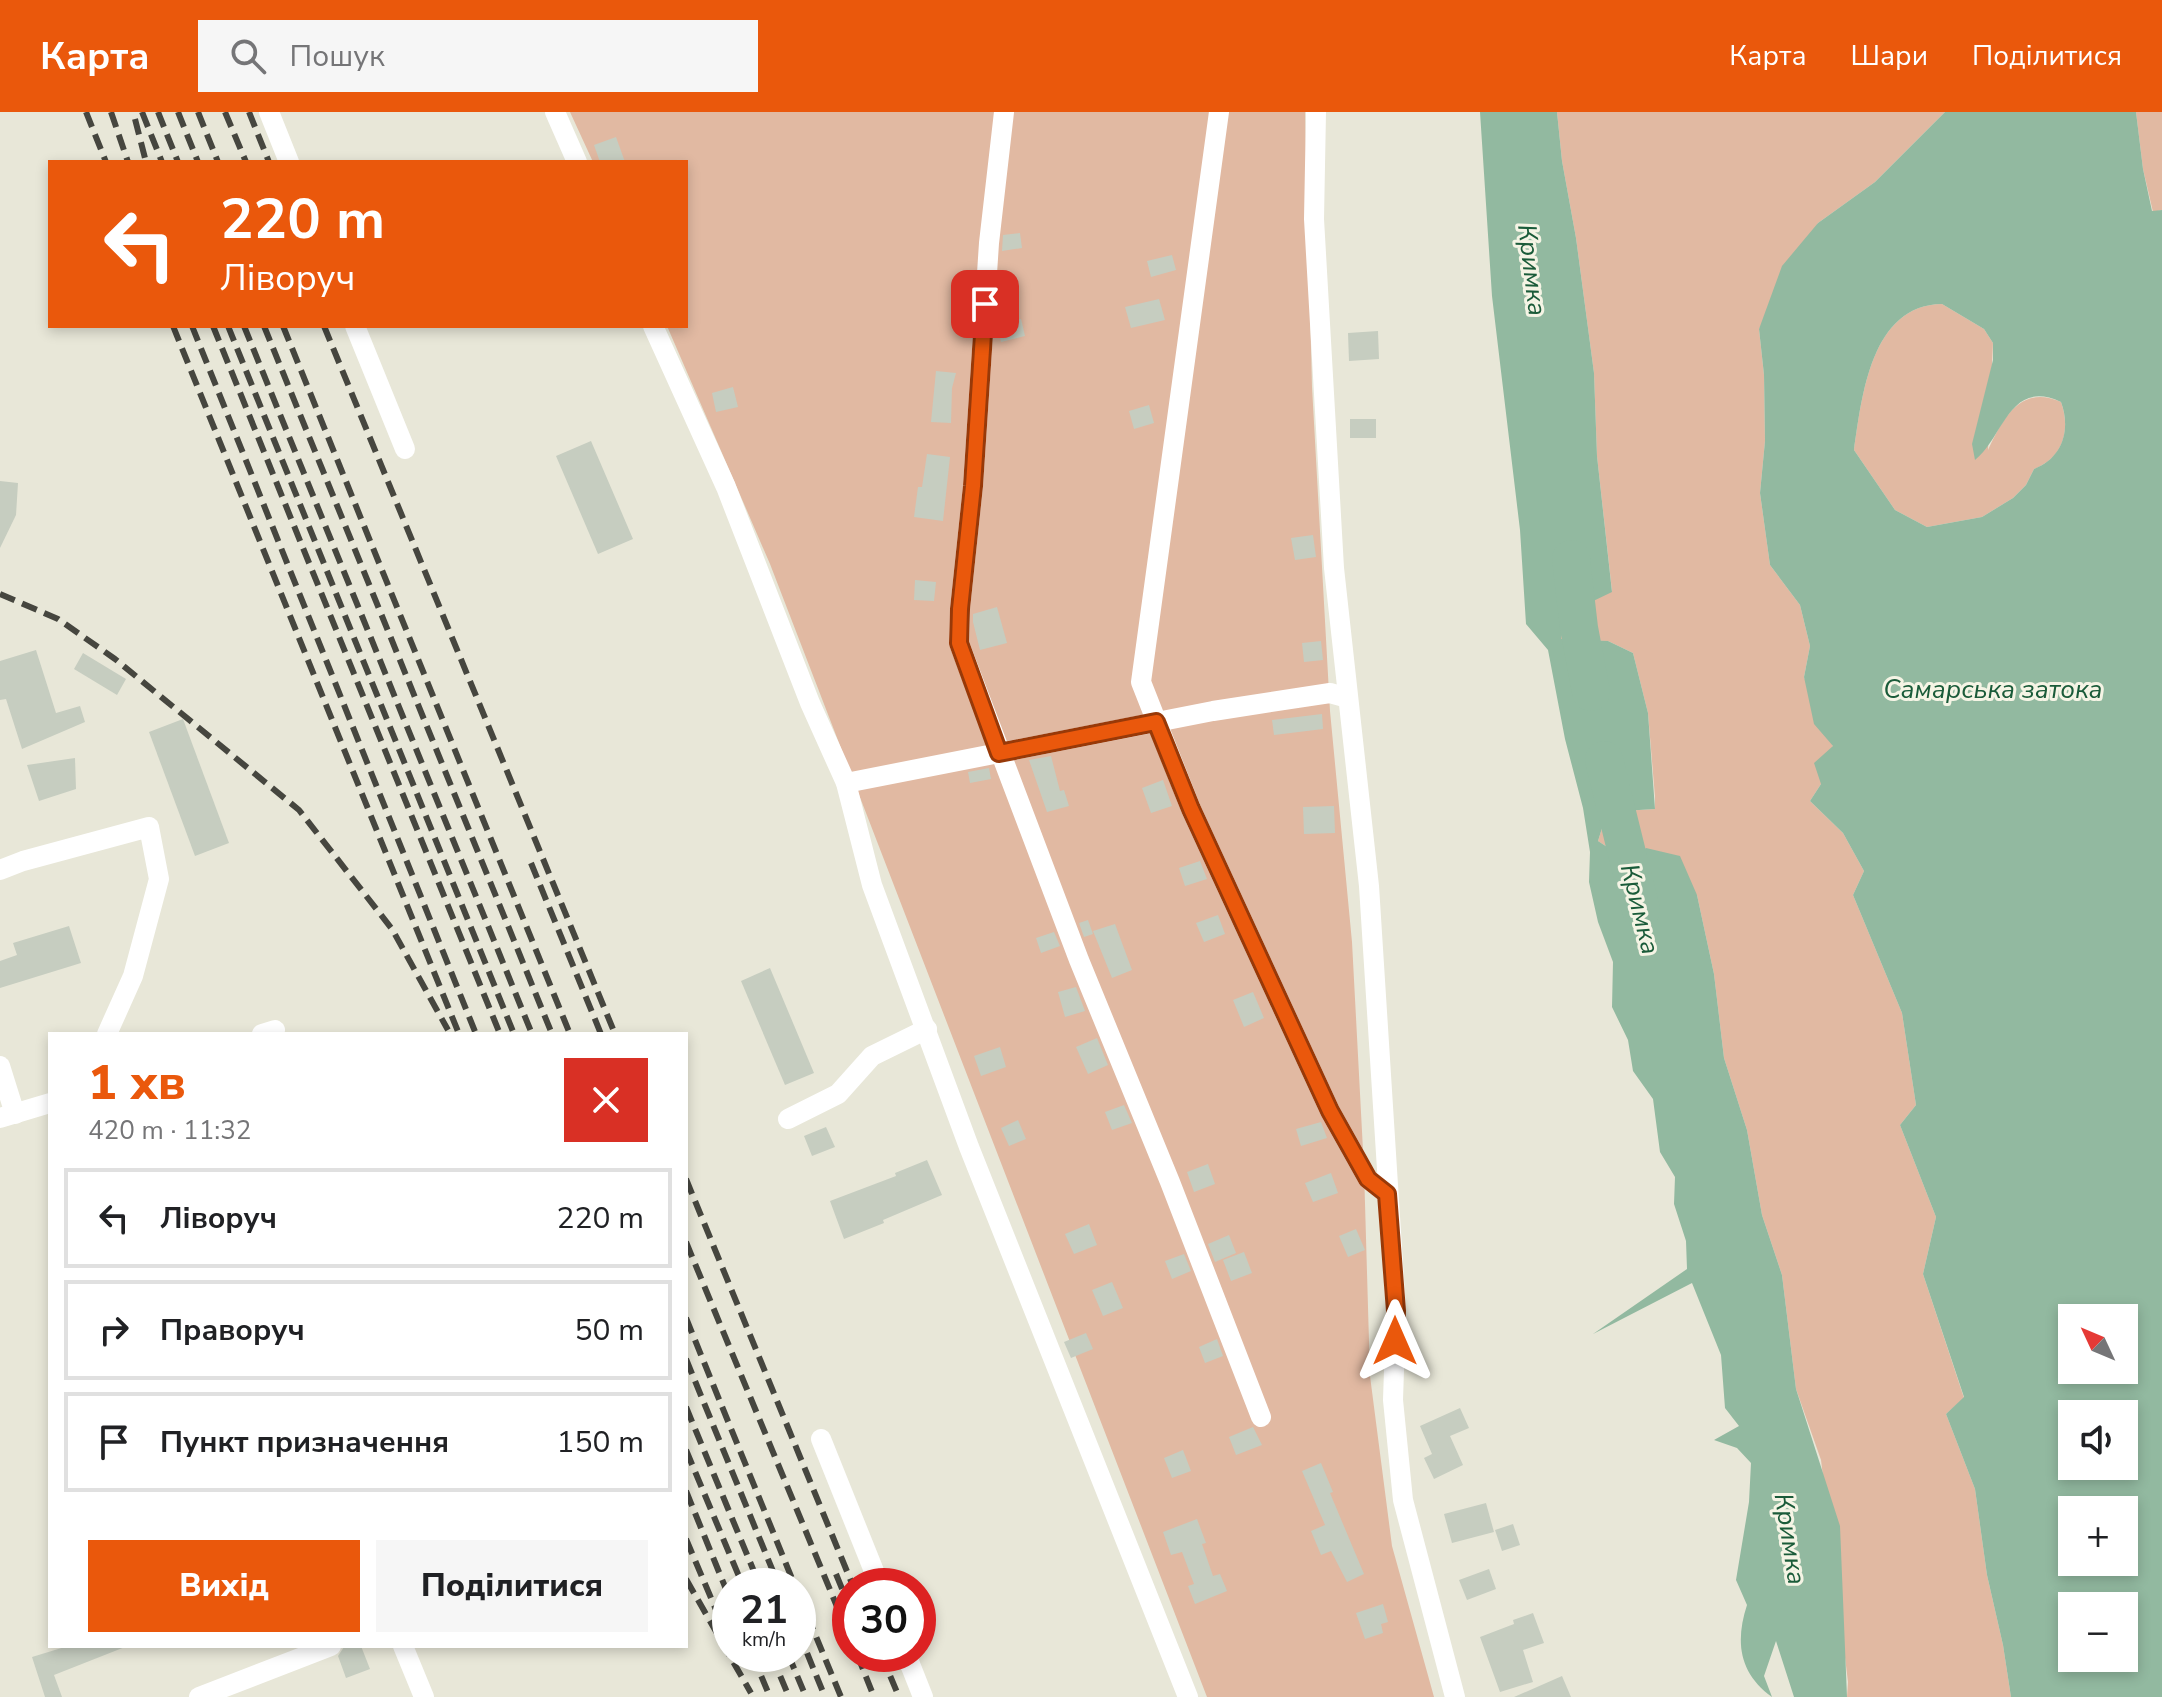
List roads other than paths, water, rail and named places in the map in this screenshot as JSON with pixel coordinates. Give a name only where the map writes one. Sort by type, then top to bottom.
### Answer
[{"type":"street","points":[[269,112],[288,160]]},
{"type":"street","points":[[555,112],[576,160]]},
{"type":"street","points":[[1004,112],[989,243],[959,643],[999,753],[1261,1417]]},
{"type":"street","points":[[1219,112],[1141,682],[1191,809],[1330,1111],[1368,1179],[1387,1194]]},
{"type":"street","points":[[1316,112],[1314,219],[1334,568],[1369,886],[1396,1311],[1393,1400],[1403,1500],[1455,1697]]},
{"type":"street","points":[[356,328],[405,449]]},
{"type":"street","points":[[654,328],[726,487],[810,703],[846,783],[872,885],[974,1161],[1188,1697]]},
{"type":"street","points":[[846,783],[1156,722],[1330,693],[1348,698]]},
{"type":"street","points":[[0,870],[149,827],[159,879],[133,976],[108,1032]]},
{"type":"street","points":[[788,1119],[838,1094],[872,1056],[927,1029]]},
{"type":"street","points":[[0,1066],[7,1116],[48,1104]]},
{"type":"street","points":[[821,1439],[873,1568]]},
{"type":"street","points":[[199,1697],[326,1648]]},
{"type":"street","points":[[404,1648],[424,1697]]},
{"type":"street","points":[[913,1672],[923,1697]]},
{"type":"water","points":[[1480,112],[1557,112],[1594,373],[1597,456],[1612,592],[1562,616],[1561,639],[1608,641],[1633,653],[1648,713],[1655,809],[1607,812],[1598,841],[1630,862],[1646,848],[1680,856],[1697,895],[1714,974],[1724,1058],[1747,1130],[1762,1215],[1782,1275],[1796,1389],[1840,1526],[1847,1697],[1794,1697],[1776,1641],[1764,1676],[1772,1697],[1752,1678],[1746,1667],[1741,1632],[1747,1605],[1736,1580],[1749,1502],[1751,1463],[1737,1448],[1714,1440],[1739,1426],[1725,1408],[1721,1355],[1692,1283],[1593,1334],[1687,1269],[1686,1241],[1674,1204],[1675,1177],[1660,1152],[1653,1099],[1633,1071],[1628,1040],[1612,1007],[1613,962],[1598,922],[1589,882],[1590,852],[1583,808],[1565,739],[1548,650],[1526,624],[1520,530],[1492,296]]},
{"type":"water","name":"Самарська затока","points":[[1945,112],[2136,112],[2152,211],[2162,210],[2162,1697],[2011,1697],[1987,1575],[1975,1489],[1946,1414],[1964,1397],[1923,1274],[1936,1217],[1900,1125],[1916,1105],[1902,1013],[1853,895],[1864,871],[1843,833],[1810,801],[1821,784],[1814,763],[1833,746],[1814,724],[1804,677],[1810,646],[1800,605],[1770,565],[1760,493],[1765,441],[1764,375],[1759,329],[1782,266],[1818,223],[1875,182]],"holes":[[[1942,304],[1984,329],[1993,343],[1993,360],[1972,444],[1975,460],[2009,413],[2030,398],[2044,397],[2061,402],[2065,422],[2058,450],[2052,458],[2034,469],[2026,485],[2013,498],[1982,517],[1927,527],[1895,510],[1854,450],[1867,380],[1885,336],[1899,320],[1918,308]]]},
{"type":"waterway","name":"Кримка","points":[[1571,559],[1591,692]]},
{"type":"waterway","name":"Кримка","points":[[1604,760],[1641,910]]},
{"type":"railway","points":[[86,112],[105,160]]},
{"type":"railway","points":[[111,112],[127,160]]},
{"type":"railway","points":[[142,112],[161,160]]},
{"type":"railway","points":[[158,112],[177,160]]},
{"type":"railway","points":[[178,112],[197,160]]},
{"type":"railway","points":[[198,112],[217,160]]},
{"type":"railway","points":[[225,112],[245,160]]},
{"type":"railway","points":[[249,112],[268,160]]},
{"type":"railway","points":[[135,119],[145,160]]},
{"type":"railway","points":[[174,328],[458,1032]]},
{"type":"railway","points":[[193,328],[475,1032]]},
{"type":"railway","points":[[214,328],[499,1032]]},
{"type":"railway","points":[[229,328],[513,1032]]},
{"type":"railway","points":[[245,328],[531,1032]]},
{"type":"railway","points":[[265,328],[551,1032]]},
{"type":"railway","points":[[284,328],[569,1032]]},
{"type":"railway","points":[[325,328],[614,1032]]},
{"type":"railway","points":[[0,594],[58,619],[115,659],[299,810],[392,929],[448,1030]]},
{"type":"railway","points":[[531,863],[600,1032]]},
{"type":"railway","points":[[688,1184],[846,1568]]},
{"type":"railway","points":[[688,1247],[832,1595]]},
{"type":"railway","points":[[688,1323],[788,1568]]},
{"type":"railway","points":[[688,1364],[772,1568]]},
{"type":"railway","points":[[688,1412],[753,1568]]},
{"type":"railway","points":[[688,1455],[735,1568]]},
{"type":"railway","points":[[688,1496],[717,1568]]},
{"type":"railway","points":[[688,1544],[712,1600]]},
{"type":"railway","points":[[688,1583],[751,1693]]},
{"type":"railway","points":[[816,1637],[841,1697]]},
{"type":"railway","points":[[760,1672],[770,1697]]},
{"type":"railway","points":[[779,1672],[789,1697]]},
{"type":"railway","points":[[796,1672],[806,1697]]},
{"type":"railway","points":[[815,1672],[825,1697]]},
{"type":"railway","points":[[864,1672],[874,1697]]},
{"type":"railway","points":[[889,1672],[899,1697]]}]
